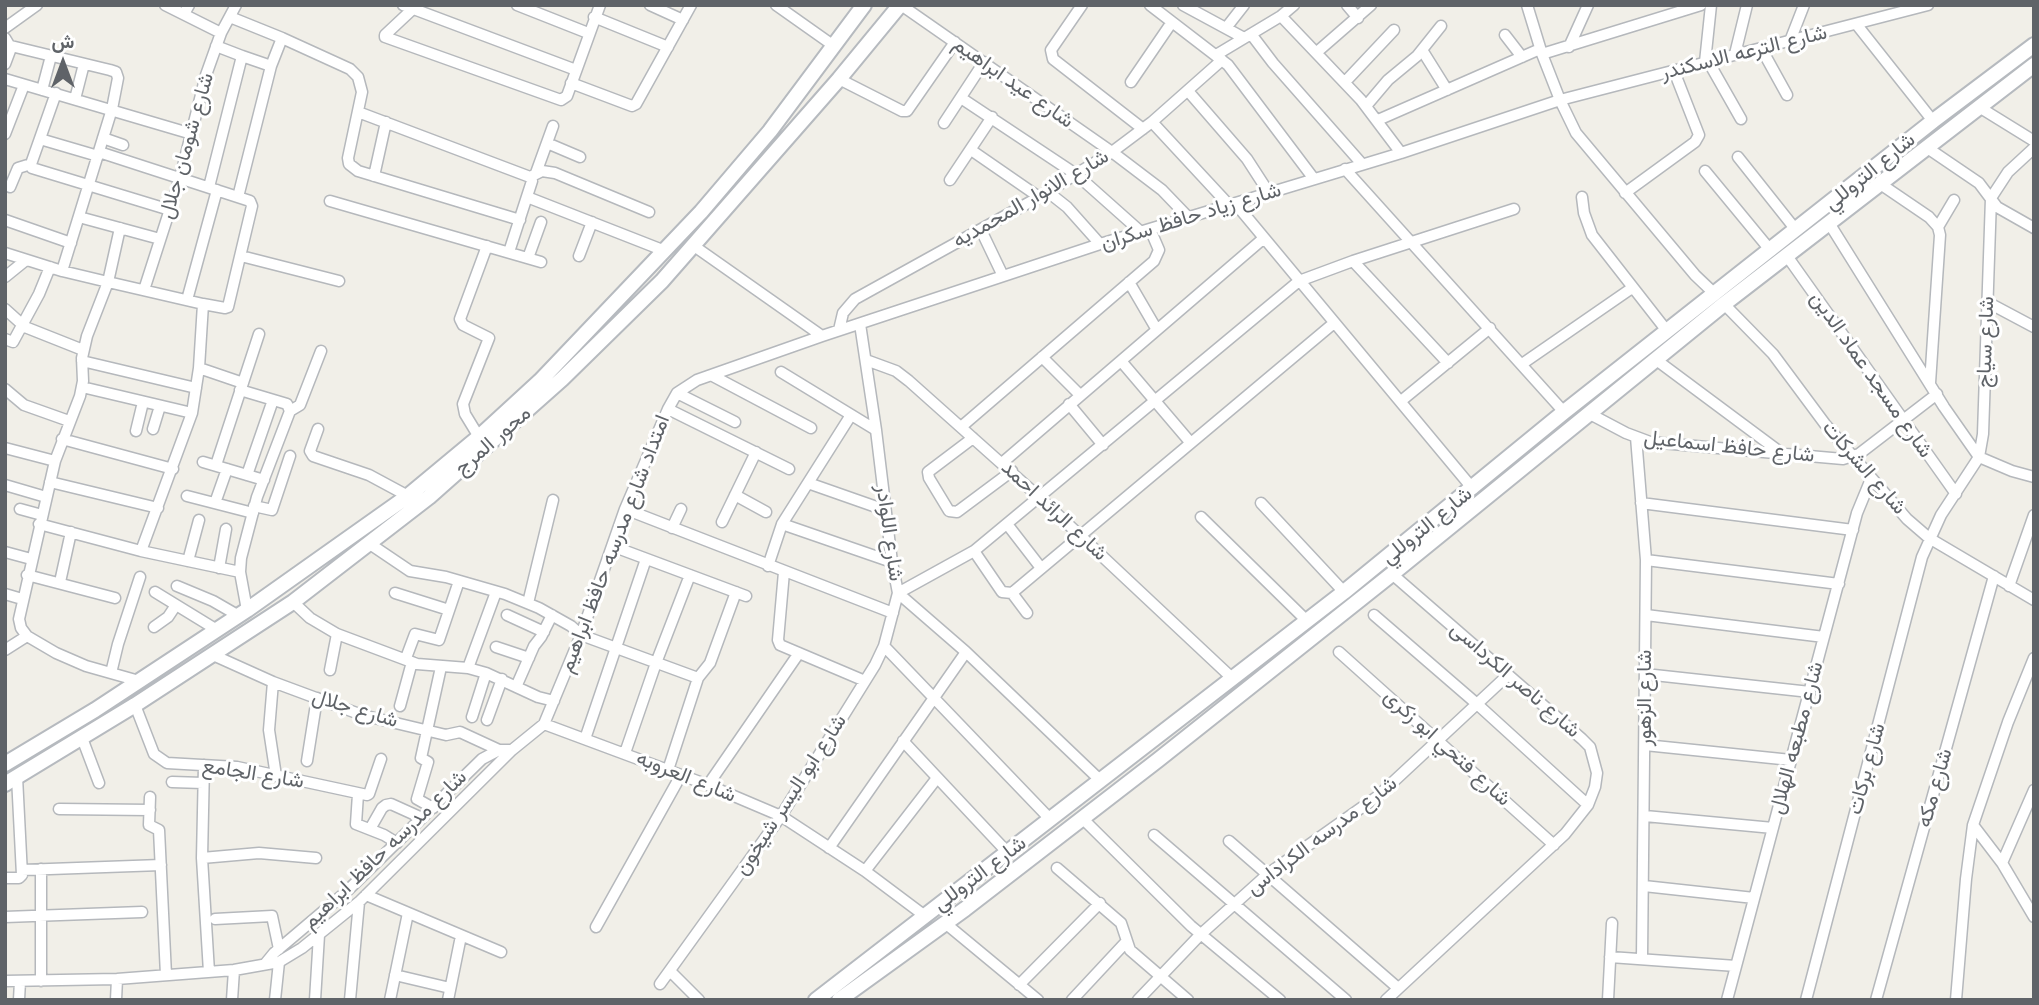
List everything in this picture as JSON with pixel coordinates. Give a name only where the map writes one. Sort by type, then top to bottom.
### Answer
[{"type":"street","points":[[5,28],[37,5]]},
{"type":"street","points":[[165,5],[187,10],[221,33]]},
{"type":"street","name":"شارع شومان جلال","points":[[144,290],[180,178],[202,89],[221,33],[236,5]]},
{"type":"street","points":[[517,5],[589,33]]},
{"type":"street","points":[[576,70],[410,7],[384,35],[557,100],[564,99],[576,70],[594,17],[600,5]]},
{"type":"street","points":[[650,5],[682,20]]},
{"type":"street","points":[[571,83],[634,106],[691,5]]},
{"type":"street","name":"محور المرج","points":[[11,781],[135,705],[293,602],[429,497],[470,453],[479,437],[540,381],[666,251],[744,161],[864,5]]},
{"type":"street","name":"محور المرج","points":[[5,764],[218,630],[470,453],[596,347],[694,246],[900,5]]},
{"type":"street","name":"شارع عيد ابراهيم","points":[[900,5],[1112,152],[1162,190],[1188,217]]},
{"type":"street","points":[[1082,5],[1051,50],[1053,59],[1143,129]]},
{"type":"street","points":[[1150,5],[1219,57],[1282,134],[1314,179]]},
{"type":"street","points":[[1183,5],[1203,10],[1226,28],[1248,36],[1362,164]]},
{"type":"street","points":[[1226,28],[1244,5]]},
{"type":"street","name":"شارع الانوار المحمديه","points":[[839,330],[843,313],[855,299],[1044,195],[1112,152],[1188,91],[1219,57],[1294,5]]},
{"type":"street","points":[[1347,5],[1358,18]]},
{"type":"street","points":[[1317,51],[1371,5]]},
{"type":"street","name":"شارع الشركات","points":[[1527,5],[1541,52],[1571,125],[1625,193],[1695,275],[1773,354],[1853,457],[1908,519],[1929,538],[2034,600]]},
{"type":"street","points":[[1569,47],[1588,5]]},
{"type":"street","points":[[1378,120],[1522,58],[1569,47],[1701,5]]},
{"type":"street","points":[[1711,5],[1707,62],[1741,119]]},
{"type":"street","points":[[1735,54],[1747,5]]},
{"type":"street","points":[[1790,41],[1804,5]]},
{"type":"street","name":"شارع الترعه الاسكندر","points":[[1560,100],[1928,5]]},
{"type":"street","points":[[779,6],[834,46]]},
{"type":"street","points":[[1280,16],[1345,82],[1378,120],[1401,153]]},
{"type":"street","points":[[230,17],[355,72],[362,87],[349,164],[358,171],[520,220]]},
{"type":"street","points":[[594,17],[668,47]]},
{"type":"street","points":[[1131,82],[1172,22]]},
{"type":"street","points":[[1857,25],[1933,121]]},
{"type":"street","points":[[1366,106],[1388,80],[1411,62],[1441,26]]},
{"type":"street","points":[[1345,82],[1394,30]]},
{"type":"street","points":[[1506,35],[1522,58]]},
{"type":"street","points":[[238,197],[271,66],[282,38]]},
{"type":"street","points":[[5,64],[8,42],[113,71],[118,78],[112,110],[62,271]]},
{"type":"street","points":[[839,79],[906,111],[955,42]]},
{"type":"street","points":[[216,46],[271,66]]},
{"type":"street","name":"شارع التروللي","points":[[848,997],[1158,760],[1392,574],[1656,359],[1796,230],[1933,121],[2034,46]]},
{"type":"street","points":[[1761,48],[1787,95]]},
{"type":"street","points":[[1422,50],[1447,90]]},
{"type":"street","points":[[42,90],[51,56]]},
{"type":"street","points":[[187,300],[242,56]]},
{"type":"street","points":[[944,124],[984,62]]},
{"type":"street","points":[[75,99],[84,64]]},
{"type":"street","name":"شارع التروللي","points":[[816,1000],[1344,593],[1667,331],[1787,256],[2034,65]]},
{"type":"street","points":[[1625,193],[1698,139],[1699,131],[1674,71]]},
{"type":"street","points":[[5,79],[191,134]]},
{"type":"street","points":[[5,134],[24,85]]},
{"type":"street","points":[[1188,91],[1247,159],[1269,193]]},
{"type":"street","points":[[56,93],[31,164],[33,169],[170,211]]},
{"type":"street","points":[[961,98],[1077,175],[1146,230],[1159,250],[1157,257],[961,427]]},
{"type":"street","name":"شارع زياد حافظ سكران","points":[[822,335],[1100,244],[1401,153],[1560,100]]},
{"type":"street","points":[[1979,107],[2034,141]]},
{"type":"street","points":[[358,112],[533,175],[542,171],[555,173],[649,212]]},
{"type":"street","points":[[950,180],[992,117]]},
{"type":"street","points":[[374,176],[386,122]]},
{"type":"street","points":[[1152,122],[1264,239],[1473,489]]},
{"type":"street","points":[[509,252],[533,175],[553,126]]},
{"type":"street","points":[[103,138],[123,145]]},
{"type":"street","points":[[5,253],[62,271],[203,304],[228,307],[252,206],[248,200],[99,154],[40,139]]},
{"type":"street","points":[[547,144],[580,157]]},
{"type":"street","points":[[1926,148],[1979,183],[1997,206],[2034,228]]},
{"type":"street","points":[[1991,198],[2008,172],[2034,148]]},
{"type":"street","points":[[971,150],[1044,195],[1085,225],[1100,244]]},
{"type":"street","points":[[1738,157],[1796,230]]},
{"type":"street","points":[[10,187],[18,168],[31,164]]},
{"type":"street","points":[[1345,170],[1564,412]]},
{"type":"street","points":[[1705,171],[1771,251]]},
{"type":"street","points":[[1879,183],[1929,217],[1940,235],[1930,383]]},
{"type":"street","points":[[527,197],[666,251]]},
{"type":"street","points":[[1582,197],[1584,213],[1592,235],[1667,331]]},
{"type":"street","name":"شارع سياج","points":[[1929,538],[1979,457],[1983,433],[1991,198]]},
{"type":"street","points":[[1938,228],[1954,200]]},
{"type":"street","points":[[330,201],[541,262]]},
{"type":"street","points":[[898,593],[974,551],[1299,281],[1514,209]]},
{"type":"street","points":[[79,217],[160,239]]},
{"type":"street","points":[[5,220],[71,243]]},
{"type":"street","points":[[528,258],[541,222]]},
{"type":"street","points":[[579,256],[592,222]]},
{"type":"street","points":[[1829,223],[1979,457],[2034,477]]},
{"type":"street","points":[[120,228],[108,282],[89,329],[83,355],[82,387],[78,405],[69,421],[55,461],[27,575],[19,624],[27,636],[71,660],[139,681]]},
{"type":"street","points":[[981,230],[1003,276]]},
{"type":"street","points":[[1002,463],[1264,239]]},
{"type":"street","points":[[479,437],[464,414],[463,404],[490,340],[487,335],[463,325],[460,318],[487,246]]},
{"type":"street","points":[[694,246],[822,335]]},
{"type":"street","points":[[241,256],[339,281]]},
{"type":"street","name":"شارع مسجد عماد الدين","points":[[1787,256],[1956,494]]},
{"type":"street","points":[[5,278],[26,260]]},
{"type":"street","points":[[1353,261],[1448,363]]},
{"type":"street","points":[[5,339],[13,343],[50,267]]},
{"type":"street","points":[[1129,282],[1157,330]]},
{"type":"street","points":[[1522,364],[1632,288]]},
{"type":"street","points":[[1987,302],[2034,327]]},
{"type":"street","points":[[141,551],[192,413],[200,369],[203,304]]},
{"type":"street","points":[[5,309],[23,326],[83,355],[196,388]]},
{"type":"street","points":[[974,551],[1002,592],[1012,593],[1334,323]]},
{"type":"street","name":"شارع اللوادر","points":[[860,324],[898,593],[966,652],[1100,780]]},
{"type":"street","points":[[1401,401],[1490,328]]},
{"type":"street","points":[[216,465],[259,334]]},
{"type":"street","name":"امتداد شارع مدرسه حافظ ابراهيم","points":[[544,724],[581,635],[625,509],[677,393],[697,380],[822,335]]},
{"type":"street","points":[[177,586],[243,613],[241,558],[254,510],[290,411],[300,405],[321,351]]},
{"type":"street","points":[[1042,357],[1080,395]]},
{"type":"street","points":[[1656,359],[1784,455]]},
{"type":"street","name":"شارع الرائد احمد","points":[[866,360],[896,371],[1012,471],[1232,678]]},
{"type":"street","points":[[1121,361],[1190,442]]},
{"type":"street","points":[[200,369],[287,404],[290,411]]},
{"type":"street","points":[[780,372],[876,430]]},
{"type":"street","points":[[711,375],[811,428]]},
{"type":"street","points":[[82,387],[192,413]]},
{"type":"street","points":[[5,389],[24,405],[69,421]]},
{"type":"street","points":[[677,393],[735,422]]},
{"type":"street","points":[[1853,457],[1937,394]]},
{"type":"street","points":[[247,475],[273,400]]},
{"type":"street","points":[[136,430],[144,402]]},
{"type":"street","points":[[1069,404],[1103,444]]},
{"type":"street","points":[[153,429],[160,406]]},
{"type":"street","points":[[668,409],[789,470]]},
{"type":"street","name":"شارع حافظ اسماعيل","points":[[1590,414],[1636,438],[1665,444],[1830,459],[1853,457]]},
{"type":"street","points":[[768,566],[782,524],[850,415]]},
{"type":"street","points":[[318,429],[310,451],[313,456],[369,475],[408,496]]},
{"type":"street","points":[[973,438],[929,472],[929,478],[949,511],[957,512],[1012,471]]},
{"type":"street","name":"شارع الزهور","points":[[1636,438],[1646,560],[1642,958]]},
{"type":"street","points":[[62,439],[173,469]]},
{"type":"street","points":[[5,448],[55,461]]},
{"type":"street","points":[[722,522],[756,452]]},
{"type":"street","points":[[187,496],[254,510],[272,510],[290,456]]},
{"type":"street","points":[[203,462],[264,480]]},
{"type":"street","points":[[215,503],[227,468]]},
{"type":"street","name":"شارع مطبعه الهلال","points":[[1727,1000],[1853,530],[1871,479]]},
{"type":"street","points":[[50,482],[158,508]]},
{"type":"street","points":[[808,483],[885,510]]},
{"type":"street","points":[[5,485],[46,497]]},
{"type":"street","points":[[735,495],[765,512]]},
{"type":"street","points":[[528,603],[553,500]]},
{"type":"street","points":[[1261,503],[1344,593]]},
{"type":"street","points":[[1641,503],[1853,530]]},
{"type":"street","points":[[20,509],[71,532],[141,551],[240,572]]},
{"type":"street","points":[[625,509],[893,613]]},
{"type":"street","points":[[672,528],[681,509]]},
{"type":"street","points":[[2009,586],[2034,515]]},
{"type":"street","points":[[1200,517],[1307,621]]},
{"type":"street","points":[[188,561],[199,520]]},
{"type":"street","points":[[782,524],[892,562]]},
{"type":"street","points":[[1007,524],[1041,568]]},
{"type":"street","points":[[219,568],[226,529]]},
{"type":"street","points":[[60,582],[71,532]]},
{"type":"street","name":"شارع بركات","points":[[1806,1000],[1929,538]]},
{"type":"street","points":[[370,544],[410,571],[459,580],[528,603],[571,626],[581,635],[698,678]]},
{"type":"street","points":[[612,546],[741,594],[710,663],[698,678],[668,769]]},
{"type":"street","points":[[5,552],[31,559]]},
{"type":"street","points":[[585,739],[646,559]]},
{"type":"street","points":[[1646,560],[1839,583]]},
{"type":"street","points":[[784,572],[778,643],[865,681]]},
{"type":"street","name":"شارع ناصر الكرداسى","points":[[1392,574],[1590,747],[1597,773],[1595,787],[1587,805]]},
{"type":"street","points":[[27,575],[116,598]]},
{"type":"street","points":[[625,753],[690,575]]},
{"type":"street","name":"شارع مكه","points":[[1876,1000],[1994,576]]},
{"type":"street","points":[[111,673],[140,577]]},
{"type":"street","points":[[400,706],[415,634],[439,640],[459,580]]},
{"type":"street","points":[[468,668],[496,592]]},
{"type":"street","points":[[155,593],[218,630]]},
{"type":"street","points":[[395,593],[449,610]]},
{"type":"street","name":"شارع ابو اليسر شيخون","points":[[660,984],[781,817],[865,681],[884,646],[898,593]]},
{"type":"street","points":[[1012,593],[1027,613]]},
{"type":"street","points":[[5,594],[22,599]]},
{"type":"street","points":[[293,602],[310,618],[337,634],[409,660],[486,673],[554,701]]},
{"type":"street","points":[[154,627],[167,618],[176,605]]},
{"type":"street","points":[[507,615],[544,632]]},
{"type":"street","points":[[516,687],[552,615]]},
{"type":"street","points":[[1374,615],[1477,704],[1587,805],[1554,845],[1386,1000]]},
{"type":"street","points":[[1646,615],[1824,637]]},
{"type":"street","points":[[330,670],[337,634]]},
{"type":"street","points":[[5,650],[27,636]]},
{"type":"street","points":[[496,646],[529,659]]},
{"type":"street","points":[[884,646],[1051,820]]},
{"type":"street","points":[[829,848],[966,652]]},
{"type":"street","name":"شارع فتحي ابو زكرى","points":[[1339,652],[1554,845]]},
{"type":"street","points":[[708,785],[799,653]]},
{"type":"street","name":"شارع جلال","points":[[213,655],[273,682],[362,715],[446,735],[460,732],[499,750]]},
{"type":"street","points":[[1956,1000],[1973,825],[2008,722],[2034,658]]},
{"type":"street","points":[[433,808],[417,799],[428,762],[421,758],[441,667]]},
{"type":"street","points":[[472,717],[486,673]]},
{"type":"street","points":[[1644,674],[1810,692]]},
{"type":"street","name":"شارع مدرسه الكراداس","points":[[1138,1000],[1200,934],[1269,873],[1378,796],[1508,675]]},
{"type":"street","points":[[487,720],[502,679]]},
{"type":"street","points":[[273,682],[269,730],[276,776]]},
{"type":"street","points":[[307,761],[317,698]]},
{"type":"street","name":"شارع الجامع","points":[[135,705],[154,754],[160,759],[174,764],[237,767],[358,794]]},
{"type":"street","name":"شارع العروبه","points":[[544,724],[668,769],[781,817],[865,871],[925,916]]},
{"type":"street","name":"شارع مدرسه حافظ ابراهيم","points":[[5,981],[117,979],[234,970],[279,962],[319,935],[363,898],[512,750],[544,724]]},
{"type":"street","points":[[82,738],[99,783]]},
{"type":"street","points":[[903,741],[1008,853]]},
{"type":"street","points":[[1146,745],[1158,760]]},
{"type":"street","points":[[1645,745],[1791,760]]},
{"type":"street","points":[[499,750],[512,750]]},
{"type":"street","name":"شارع مدرسه حافظ ابراهيم","points":[[265,964],[346,892],[482,759],[499,750]]},
{"type":"street","points":[[381,759],[369,793],[358,794],[355,823],[397,843]]},
{"type":"street","points":[[204,765],[202,858],[209,972]]},
{"type":"street","points":[[596,927],[681,775]]},
{"type":"street","points":[[865,871],[937,778]]},
{"type":"street","points":[[5,878],[21,877],[22,870],[11,781]]},
{"type":"street","points":[[172,782],[203,783]]},
{"type":"street","points":[[2002,863],[2034,790]]},
{"type":"street","points":[[150,797],[149,826],[159,829],[166,975]]},
{"type":"street","points":[[370,829],[386,804],[422,818]]},
{"type":"street","points":[[59,809],[150,810]]},
{"type":"street","points":[[1645,816],[1773,828]]},
{"type":"street","points":[[1082,818],[1200,934],[1280,1000]]},
{"type":"street","points":[[1973,825],[2002,863],[2034,918]]},
{"type":"street","points":[[1154,835],[1346,1000]]},
{"type":"street","points":[[1230,841],[1398,988]]},
{"type":"street","points":[[202,858],[259,853],[316,858]]},
{"type":"street","points":[[22,870],[161,865]]},
{"type":"street","points":[[1057,867],[1124,927],[1130,950],[1188,1000]]},
{"type":"street","points":[[41,869],[41,981]]},
{"type":"street","points":[[1644,886],[1754,898]]},
{"type":"street","points":[[350,1000],[363,898],[408,913],[500,953]]},
{"type":"street","points":[[1018,985],[1100,904]]},
{"type":"street","points":[[5,917],[142,912]]},
{"type":"street","points":[[390,1000],[408,913]]},
{"type":"street","points":[[215,919],[272,915],[279,949]]},
{"type":"street","points":[[945,923],[1038,1000]]},
{"type":"street","points":[[1608,1000],[1612,923]]},
{"type":"street","points":[[315,1000],[319,935]]},
{"type":"street","points":[[448,1000],[461,936]]},
{"type":"street","points":[[1072,1000],[1126,942]]},
{"type":"street","points":[[1610,957],[1736,966]]},
{"type":"street","points":[[275,1000],[279,962]]},
{"type":"street","points":[[232,1000],[234,970]]},
{"type":"street","points":[[670,971],[699,1000]]},
{"type":"street","points":[[395,975],[450,988]]},
{"type":"street","points":[[116,1000],[117,979]]},
{"type":"street","points":[[19,1000],[20,981]]}]
